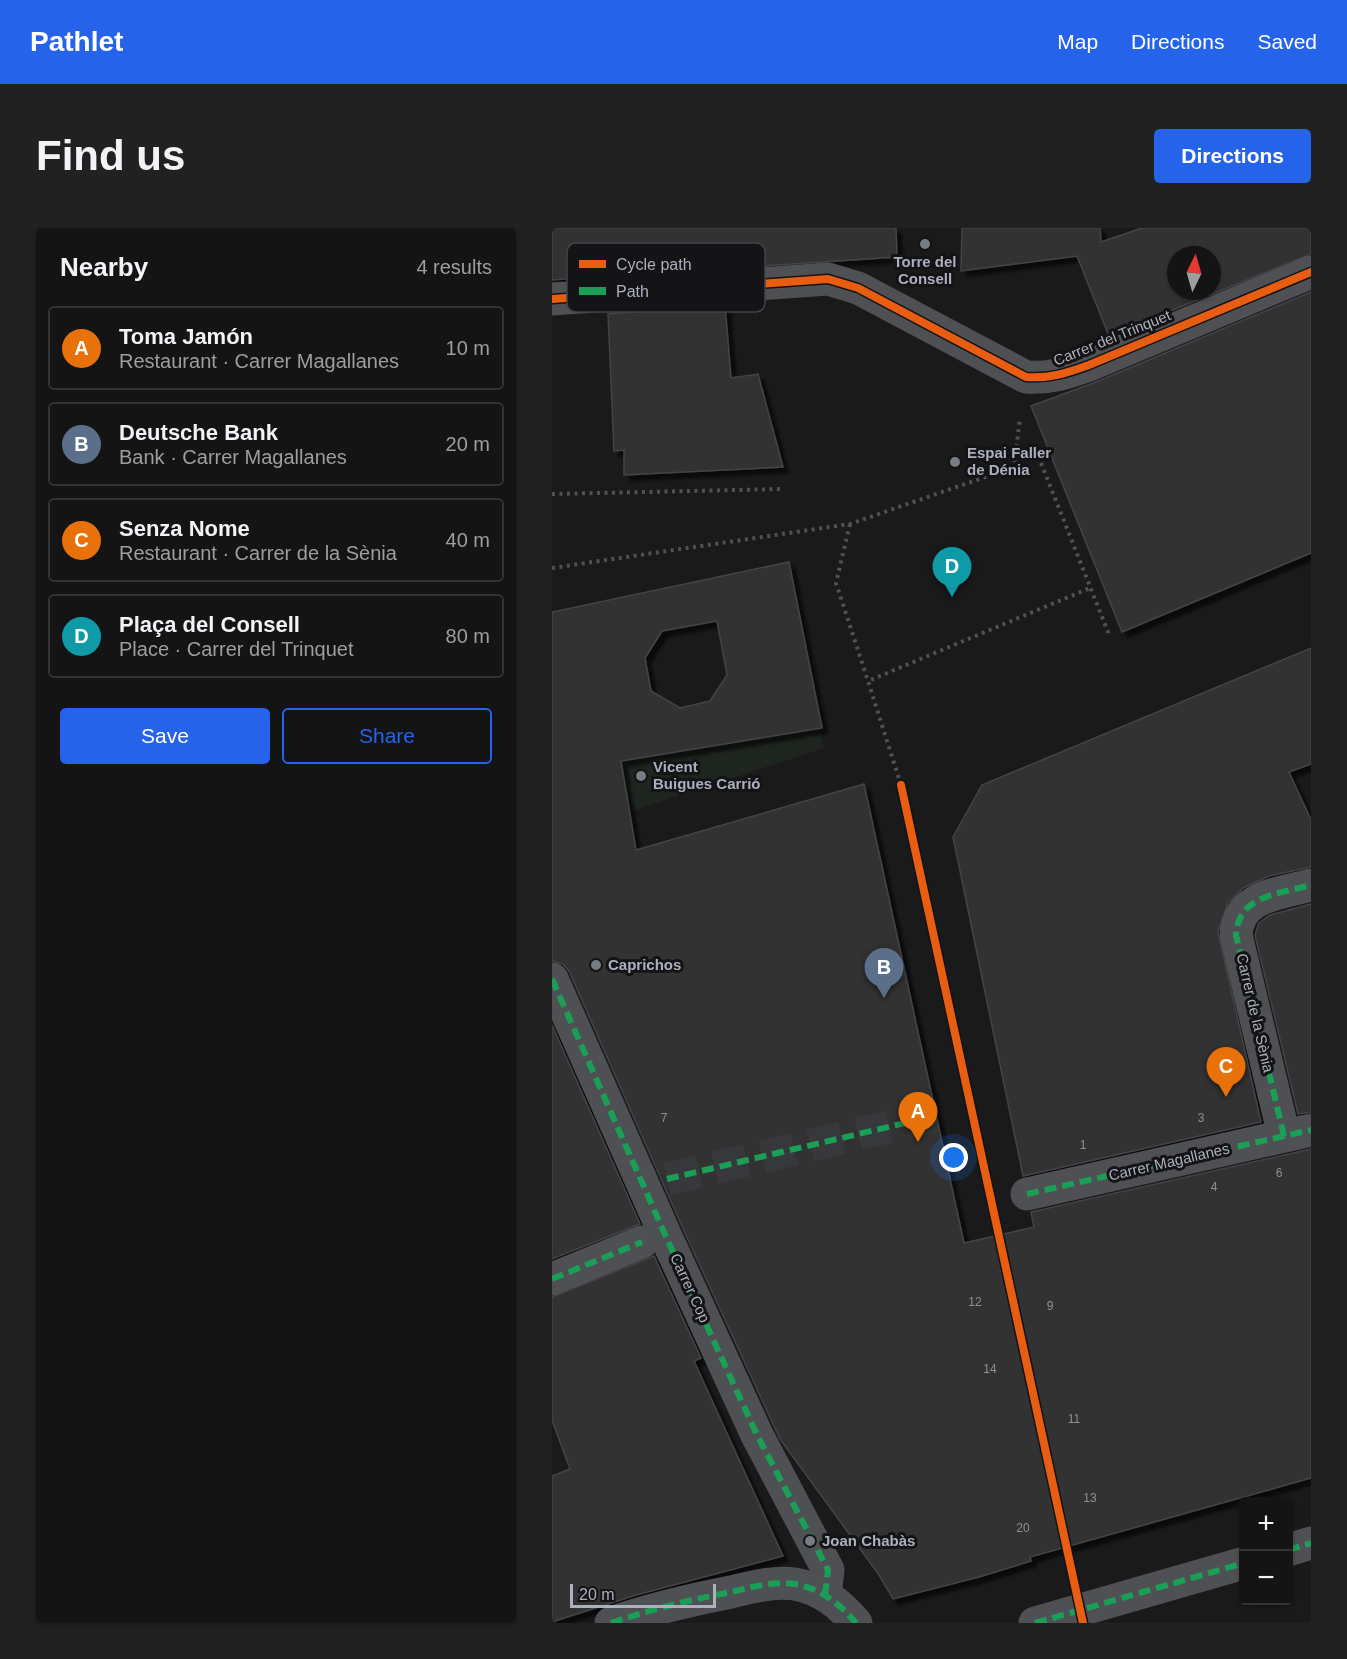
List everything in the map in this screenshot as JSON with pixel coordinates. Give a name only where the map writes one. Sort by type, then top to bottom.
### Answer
[{"type":"street","name":"Carrer del Trinquet","points":[[765,284],[828,279],[858,288],[1026,376],[1041,378],[1066,374],[1311,272]]},
{"type":"street","name":"Carrer del Trinquet","points":[[552,299],[567,298]]},
{"type":"street","name":"Carrer de la Sènia","points":[[1298,1133],[1236,935],[1237,921],[1242,912],[1260,899],[1311,885]]},
{"type":"street","name":"Carrer Cop","points":[[552,979],[752,1424],[828,1570],[825,1595]]},
{"type":"street","name":"Carrer Magallanes","points":[[1027,1194],[1298,1133]]},
{"type":"street","points":[[552,1279],[642,1242]]},
{"type":"street","points":[[1293,1549],[1311,1544]]},
{"type":"street","points":[[1035,1623],[1239,1564]]},
{"type":"street","points":[[611,1623],[659,1606],[776,1583],[793,1584],[825,1595],[837,1602],[856,1623]]},
{"type":"path","points":[[552,568],[850,524],[1014,468],[1026,376]]},
{"type":"path","points":[[1041,463],[1110,637]]},
{"type":"path","points":[[552,494],[783,489]]},
{"type":"path","points":[[850,524],[836,583],[903,796]]},
{"type":"path","points":[[868,681],[1090,588]]},
{"type":"shaded area","points":[[819,729],[824,748],[630,812],[621,761]]},
{"type":"building","points":[[552,228],[896,228],[897,257],[765,266],[765,243],[567,243],[567,279],[552,280]]},
{"type":"building","points":[[962,228],[1100,228],[1101,242],[1142,228],[1311,228],[1311,254],[1221,291],[1221,246],[1167,246],[1167,300],[1198,300],[1109,336],[1077,256],[961,271]]},
{"type":"building","points":[[1311,292],[1311,553],[1122,632],[1031,406],[1096,382]]},
{"type":"building","points":[[726,312],[731,378],[758,374],[783,467],[624,475],[624,450],[614,451],[608,314]]},
{"type":"building","points":[[789,562],[822,728],[621,761],[636,850],[864,784],[964,1243],[1034,1227],[1031,1212],[1311,1149],[1311,1478],[1030,1557],[1031,1561],[979,1577],[893,1599],[879,1575],[780,1439],[684,1231],[569,971],[563,964],[552,961],[552,612]],"holes":[[[717,621],[727,675],[710,701],[680,708],[651,691],[645,658],[662,631]]]},
{"type":"building","points":[[1311,648],[1311,764],[1289,772],[1311,820],[1311,867],[1269,876],[1243,888],[1228,903],[1218,932],[1261,1122],[1023,1176],[953,837],[982,785]]},
{"type":"building","points":[[1311,904],[1311,1112],[1298,1114],[1255,935],[1259,923],[1270,915]]},
{"type":"building","points":[[552,1025],[640,1224],[552,1259]]},
{"type":"building","points":[[654,1256],[701,1358],[694,1361],[783,1556],[636,1595],[552,1622],[552,1476],[570,1469],[552,1420],[552,1297]]},
{"type":"tunnel","points":[[667,1179],[935,1116]]},
{"type":"marked path","points":[[1284,1136],[1236,935],[1238,922],[1252,904],[1274,894],[1311,885]]},
{"type":"marked path","points":[[552,979],[757,1435],[828,1570],[825,1595]]},
{"type":"marked path","points":[[667,1179],[935,1116]]},
{"type":"marked path","points":[[1027,1194],[1311,1130]]},
{"type":"marked path","points":[[552,1279],[642,1242]]},
{"type":"marked path","points":[[1293,1548],[1311,1543]]},
{"type":"marked path","points":[[1035,1623],[1239,1564]]},
{"type":"marked path","points":[[611,1623],[686,1602],[779,1583],[804,1586],[821,1593],[836,1603],[856,1623]]},
{"type":"cycle path","points":[[765,284],[828,279],[858,288],[1026,377],[1042,377],[1058,375],[1089,365],[1311,272]]},
{"type":"cycle path","points":[[552,299],[567,298]]},
{"type":"cycle path","points":[[901,785],[1083,1623]]},
{"type":"place","name":"Torre del Consell","points":[[925,244]]},
{"type":"place","name":"Espai Faller de Dénia","points":[[955,462]]},
{"type":"place","name":"Plaça del Consell","points":[[952,597]]},
{"type":"place","name":"Vicent Buigues Carrió","points":[[641,776]]},
{"type":"place","name":"Caprichos","points":[[596,965]]},
{"type":"place","name":"Deutsche Bank","points":[[884,998]]},
{"type":"place","name":"Senza Nome","points":[[1226,1097]]},
{"type":"place","name":"Toma Jamón","points":[[918,1142]]},
{"type":"place","name":"Joan Chabàs","points":[[810,1541]]}]
